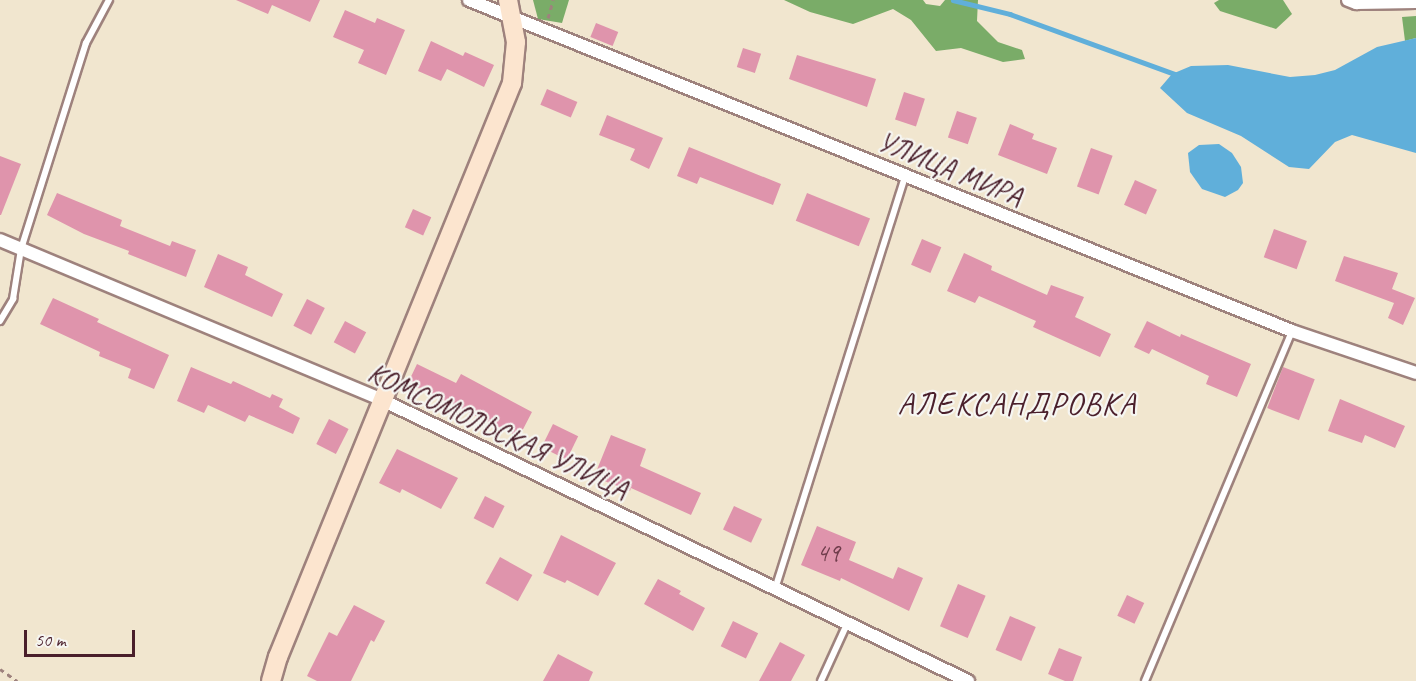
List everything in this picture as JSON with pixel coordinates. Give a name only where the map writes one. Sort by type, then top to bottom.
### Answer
[{"type":"main road","points":[[271,681],[382,400],[512,83],[516,42],[510,8]]},
{"type":"street","name":"УЛИЦА МИРА","points":[[469,0],[510,8],[544,29],[906,177],[1292,331],[1416,373]]},
{"type":"street","points":[[1348,0],[1356,3],[1416,2]]},
{"type":"street","name":"КОМСОМОЛЬСКАЯ УЛИЦА","points":[[0,240],[382,400],[968,681]]},
{"type":"lane","points":[[0,321],[13,298],[21,249],[86,43],[109,0]]},
{"type":"lane","points":[[775,590],[906,177]]},
{"type":"lane","points":[[1145,681],[1292,331]]},
{"type":"lane","points":[[821,681],[848,624]]},
{"type":"path","points":[[544,29],[554,0]]},
{"type":"path","points":[[0,669],[17,681]]},
{"type":"green space","points":[[533,0],[569,0],[562,23],[538,19]]},
{"type":"green space","points":[[784,0],[923,0],[926,4],[940,6],[945,0],[978,0],[977,21],[998,42],[1022,50],[1025,59],[1003,62],[961,48],[936,51],[911,20],[893,9],[853,24],[810,12]]},
{"type":"green space","points":[[1219,0],[1283,0],[1292,14],[1276,29],[1220,11],[1214,3]]},
{"type":"green space","points":[[1416,16],[1416,38],[1405,41],[1402,17]]},
{"type":"water","points":[[1416,38],[1416,153],[1352,135],[1335,142],[1309,169],[1289,167],[1241,136],[1187,113],[1160,88],[1172,74],[1191,66],[1228,65],[1290,77],[1315,75],[1335,70],[1377,47]]},
{"type":"water","points":[[1219,144],[1232,153],[1241,167],[1243,183],[1238,190],[1225,197],[1202,189],[1190,172],[1188,153],[1199,145]]},
{"type":"building","points":[[236,0],[320,0],[310,22],[272,5],[268,14]]},
{"type":"building","points":[[345,10],[375,23],[377,18],[405,30],[386,75],[358,63],[364,50],[333,37]]},
{"type":"building","points":[[596,23],[618,32],[613,46],[590,37]]},
{"type":"building","points":[[431,41],[463,56],[465,52],[494,65],[484,87],[447,69],[441,81],[418,71]]},
{"type":"building","points":[[743,48],[761,54],[755,73],[737,67]]},
{"type":"building","points":[[797,55],[876,79],[867,107],[789,79]]},
{"type":"building","points":[[547,89],[577,102],[571,118],[540,105]]},
{"type":"building","points":[[904,92],[925,99],[916,126],[895,120]]},
{"type":"building","points":[[957,111],[977,118],[968,144],[948,137]]},
{"type":"building","points":[[607,115],[663,138],[649,169],[630,160],[635,149],[599,135]]},
{"type":"building","points":[[1010,124],[1034,134],[1032,139],[1057,148],[1047,174],[998,155]]},
{"type":"building","points":[[689,147],[781,184],[773,205],[700,177],[697,184],[677,176]]},
{"type":"building","points":[[1091,148],[1113,156],[1099,194],[1077,187]]},
{"type":"building","points":[[0,156],[21,164],[1,215],[0,215]]},
{"type":"building","points":[[1135,180],[1157,190],[1146,214],[1124,205]]},
{"type":"building","points":[[57,193],[122,220],[120,226],[170,246],[172,241],[196,250],[186,277],[128,254],[129,251],[84,234],[47,215]]},
{"type":"building","points":[[807,193],[870,218],[859,246],[796,221]]},
{"type":"building","points":[[413,209],[431,217],[423,235],[405,227]]},
{"type":"building","points":[[1274,229],[1307,241],[1297,269],[1264,257]]},
{"type":"building","points":[[922,239],[941,247],[930,273],[911,265]]},
{"type":"building","points":[[964,253],[992,266],[991,270],[1047,295],[1051,285],[1084,297],[1075,317],[1111,334],[1100,357],[1033,327],[1036,321],[979,296],[975,303],[947,291]]},
{"type":"building","points":[[218,254],[248,267],[245,275],[283,294],[272,317],[204,287]]},
{"type":"building","points":[[1344,256],[1398,273],[1392,289],[1415,298],[1403,325],[1388,318],[1394,303],[1335,281]]},
{"type":"building","points":[[53,298],[99,319],[97,322],[169,355],[154,389],[128,378],[131,369],[99,356],[100,352],[40,324]]},
{"type":"building","points":[[307,299],[325,308],[311,335],[293,326]]},
{"type":"building","points":[[345,321],[366,332],[355,353],[334,342]]},
{"type":"building","points":[[1147,321],[1180,337],[1181,334],[1251,364],[1237,397],[1206,384],[1209,376],[1152,349],[1149,354],[1134,347]]},
{"type":"building","points":[[417,364],[456,383],[461,374],[532,412],[519,437],[408,383]]},
{"type":"building","points":[[191,367],[231,384],[233,381],[270,398],[272,394],[283,399],[279,407],[300,418],[293,434],[249,415],[245,422],[208,405],[204,413],[177,401]]},
{"type":"building","points":[[1283,367],[1315,379],[1299,420],[1267,408]]},
{"type":"building","points":[[1340,399],[1405,426],[1395,448],[1365,435],[1362,443],[1328,431]]},
{"type":"building","points":[[329,419],[349,429],[336,454],[316,444]]},
{"type":"building","points":[[553,424],[578,436],[567,460],[542,447]]},
{"type":"building","points":[[611,435],[646,449],[640,466],[701,493],[691,515],[631,488],[630,491],[594,477]]},
{"type":"building","points":[[397,449],[458,478],[441,509],[402,489],[400,493],[379,483]]},
{"type":"building","points":[[485,496],[505,506],[493,528],[474,518]]},
{"type":"building","points":[[734,506],[762,519],[751,543],[723,530]]},
{"type":"building","points":[[817,526],[856,542],[849,560],[893,579],[898,567],[923,578],[909,611],[841,578],[840,581],[801,565]]},
{"type":"building","points":[[561,535],[616,563],[598,596],[567,580],[565,583],[543,573]]},
{"type":"building","points":[[500,557],[532,575],[518,601],[485,583]]},
{"type":"building","points":[[658,579],[681,591],[679,594],[705,608],[693,631],[644,604]]},
{"type":"building","points":[[958,584],[986,596],[968,638],[940,626]]},
{"type":"building","points":[[1127,595],[1144,603],[1134,624],[1117,616]]},
{"type":"building","points":[[354,605],[385,621],[374,642],[371,640],[351,681],[317,681],[307,676],[329,632],[337,636]]},
{"type":"building","points":[[1010,616],[1036,627],[1021,661],[996,650]]},
{"type":"building","points":[[733,621],[758,633],[746,658],[721,646]]},
{"type":"building","points":[[780,642],[805,655],[791,681],[759,681]]},
{"type":"building","points":[[1059,648],[1082,657],[1073,681],[1065,681],[1048,674]]},
{"type":"building","points":[[558,654],[593,672],[589,681],[543,681]]},
{"type":"waterway","points":[[953,0],[1010,14],[1178,75]]},
{"type":"district","name":"АЛЕКСАНДРОВКА","points":[[1017,404]]}]
